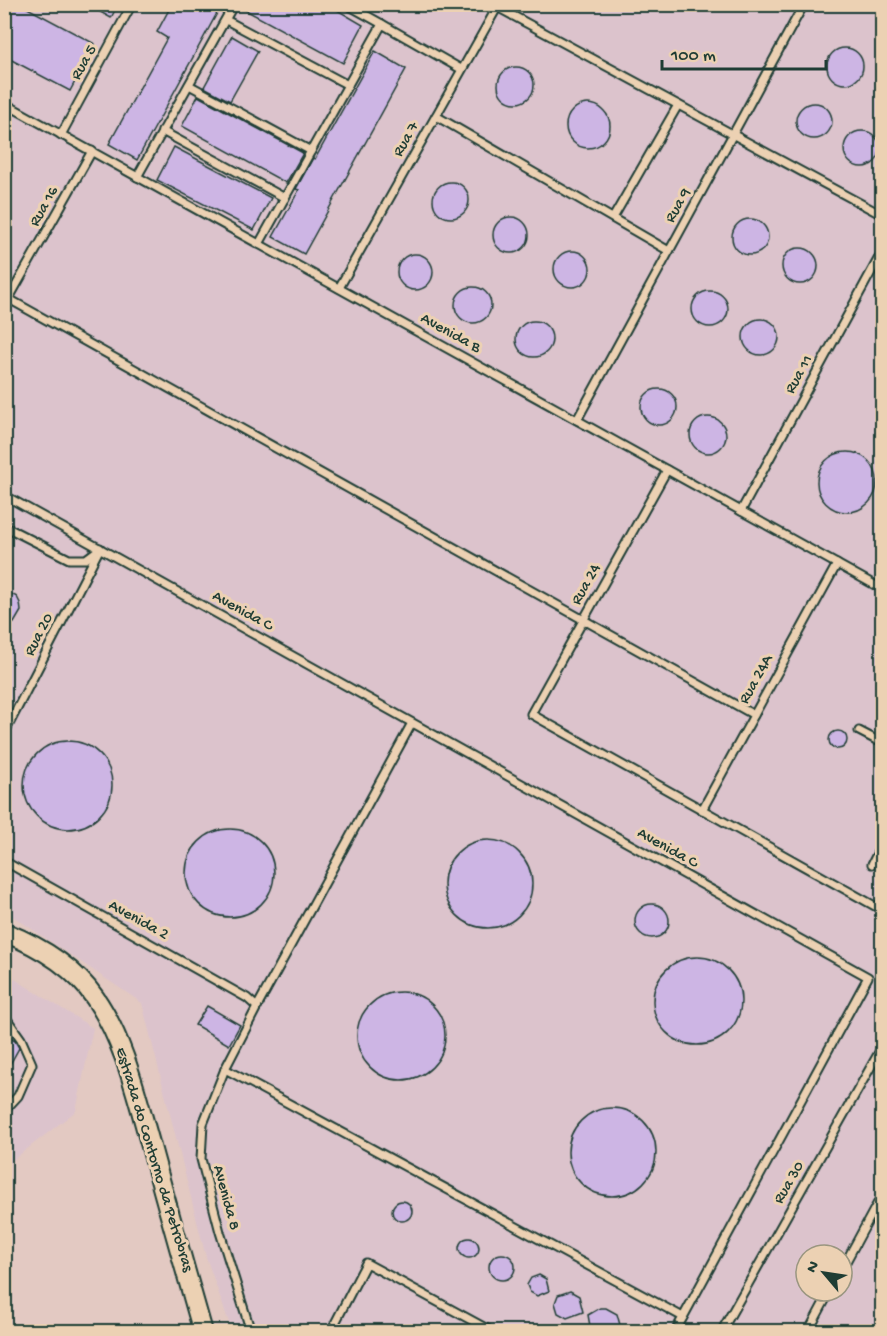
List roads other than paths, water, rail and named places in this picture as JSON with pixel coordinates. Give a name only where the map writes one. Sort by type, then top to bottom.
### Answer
[{"type":"main road","name":"Estrada do Contorno da Petrobras","points":[[4,932],[31,943],[76,976],[94,997],[110,1023],[132,1080],[203,1332]]},
{"type":"lane","name":"Rua 5","points":[[61,135],[132,4]]},
{"type":"lane","points":[[137,177],[234,4]]},
{"type":"lane","points":[[346,4],[461,69]]},
{"type":"lane","points":[[521,4],[551,4]]},
{"type":"lane","name":"Rua 9","points":[[577,420],[804,4]]},
{"type":"lane","points":[[498,6],[882,215]]},
{"type":"lane","name":"Rua 7","points":[[339,288],[498,6]]},
{"type":"lane","points":[[226,20],[348,85]]},
{"type":"lane","points":[[259,244],[382,24]]},
{"type":"lane","points":[[189,85],[311,151]]},
{"type":"lane","name":"Avenida B","points":[[4,103],[882,589]]},
{"type":"lane","points":[[613,218],[678,105]]},
{"type":"lane","points":[[436,116],[669,251]]},
{"type":"lane","points":[[162,131],[285,198]]},
{"type":"lane","name":"Rua 16","points":[[4,307],[92,152]]},
{"type":"lane","name":"Rua 11","points":[[741,511],[882,252]]},
{"type":"lane","points":[[9,299],[753,715]]},
{"type":"lane","name":"Rua 24","points":[[667,470],[531,714],[702,810]]},
{"type":"lane","name":"Avenida C","points":[[4,495],[868,977],[675,1332]]},
{"type":"lane","points":[[4,526],[69,559],[86,559],[100,548]]},
{"type":"lane","name":"Rua 20","points":[[4,734],[100,548]]},
{"type":"lane","name":"Rua 24A","points":[[702,810],[837,564]]},
{"type":"lane","name":"Avenida 8","points":[[251,1332],[220,1232],[201,1159],[203,1124],[225,1069],[257,1007],[412,723]]},
{"type":"lane","points":[[859,731],[882,743]]},
{"type":"lane","points":[[702,810],[882,910]]},
{"type":"lane","points":[[872,864],[882,844]]},
{"type":"lane","name":"Avenida 2","points":[[4,861],[247,998],[257,1007]]},
{"type":"lane","points":[[4,1015],[21,1039],[32,1064],[18,1096],[4,1111]]},
{"type":"lane","name":"Rua 30","points":[[721,1332],[882,1047]]},
{"type":"lane","points":[[225,1069],[683,1317]]},
{"type":"lane","points":[[854,1247],[882,1195]]},
{"type":"lane","points":[[332,1331],[366,1263],[493,1332]]},
{"type":"lane","points":[[808,1332],[824,1303]]}]
